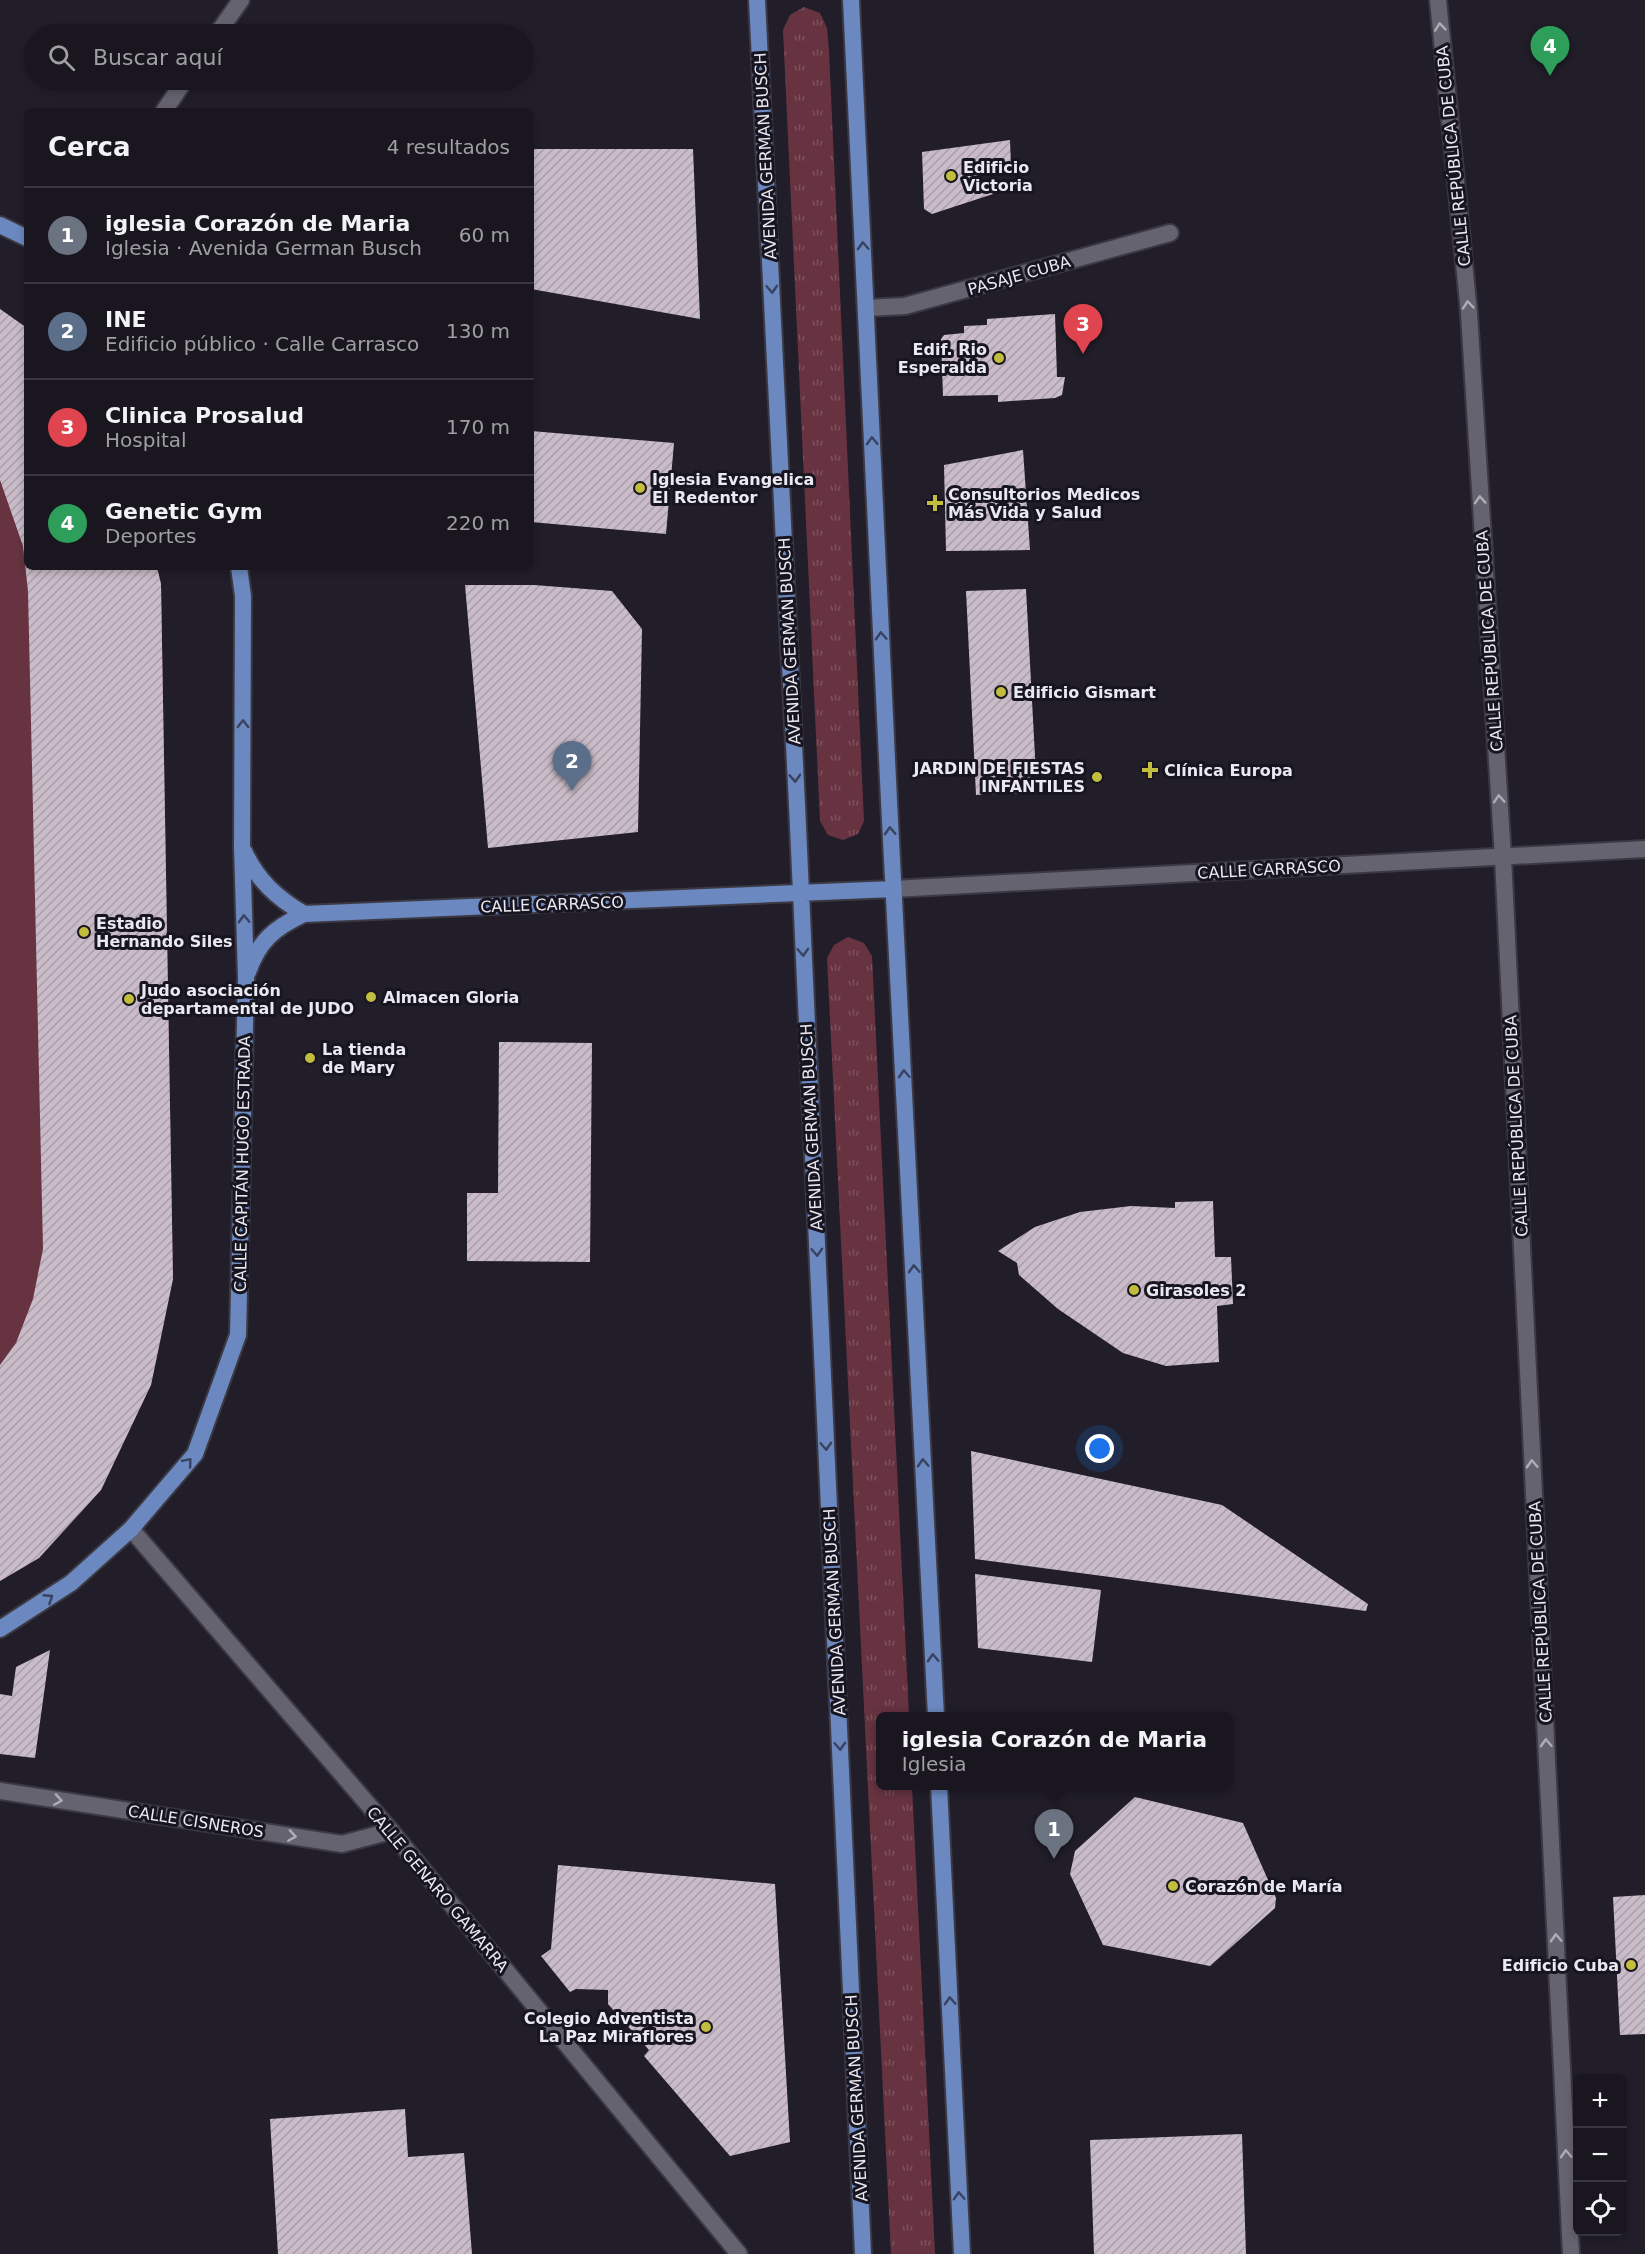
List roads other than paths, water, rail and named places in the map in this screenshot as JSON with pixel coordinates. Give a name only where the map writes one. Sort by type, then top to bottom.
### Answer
[{"type":"main road","name":"AVENIDA GERMAN BUSCH","points":[[757,0],[863,2254]]},
{"type":"main road","points":[[851,0],[893,889],[936,1712]]},
{"type":"main road","points":[[0,225],[24,237]]},
{"type":"main road","name":"CALLE CAPITÁN HUGO ESTRADA","points":[[0,1629],[71,1583],[131,1528],[195,1454],[238,1335],[246,978],[242,847],[243,596],[239,570]]},
{"type":"main road","points":[[242,847],[252,868],[266,886],[284,902],[304,914]]},
{"type":"main road","name":"CALLE CARRASCO","points":[[246,978],[254,957],[266,938],[284,924],[304,914],[893,889]]},
{"type":"main road","points":[[939,1790],[962,2254]]},
{"type":"street","points":[[224,24],[241,0]]},
{"type":"street","name":"CALLE REPÚBLICA DE CUBA","points":[[1438,0],[1469,313],[1503,857],[1571,2254]]},
{"type":"street","points":[[166,108],[178,90]]},
{"type":"street","name":"PASAJE CUBA","points":[[866,308],[905,306],[1170,232]]},
{"type":"street","name":"CALLE CARRASCO","points":[[893,889],[1645,849]]},
{"type":"street","name":"CALLE GENARO GAMARRA","points":[[131,1528],[391,1830],[739,2254]]},
{"type":"street","name":"CALLE CISNEROS","points":[[0,1791],[342,1844],[391,1830]]},
{"type":"place","name":"Genetic Gym","points":[[1550,76]]},
{"type":"place","name":"Edificio Victoria","points":[[951,176]]},
{"type":"place","name":"Clinica Prosalud","points":[[1083,354]]},
{"type":"place","name":"Edif. Rio Esperalda","points":[[999,358]]},
{"type":"place","name":"Iglesia Evangelica El Redentor","points":[[640,488]]},
{"type":"place","name":"Consultorios Medicos Más Vida y Salud","points":[[935,503]]},
{"type":"place","name":"Edificio Gismart","points":[[1001,692]]},
{"type":"place","name":"Clínica Europa","points":[[1150,770]]},
{"type":"place","name":"JARDIN DE FIESTAS INFANTILES","points":[[1097,777]]},
{"type":"place","name":"INE","points":[[572,791]]},
{"type":"place","name":"Estadio Hernando Siles","points":[[84,932]]},
{"type":"place","name":"Almacen Gloria","points":[[371,997]]},
{"type":"place","name":"Judo asociación departamental de JUDO","points":[[129,999]]},
{"type":"place","name":"La tienda de Mary","points":[[310,1058]]},
{"type":"place","name":"Girasoles 2","points":[[1134,1290]]},
{"type":"place","name":"iglesia Corazón de Maria","points":[[1054,1859]]},
{"type":"place","name":"Corazón de María","points":[[1173,1886]]},
{"type":"place","name":"Edificio Cuba","points":[[1631,1965]]},
{"type":"place","name":"Colegio Adventista La Paz Miraflores","points":[[706,2027]]}]
